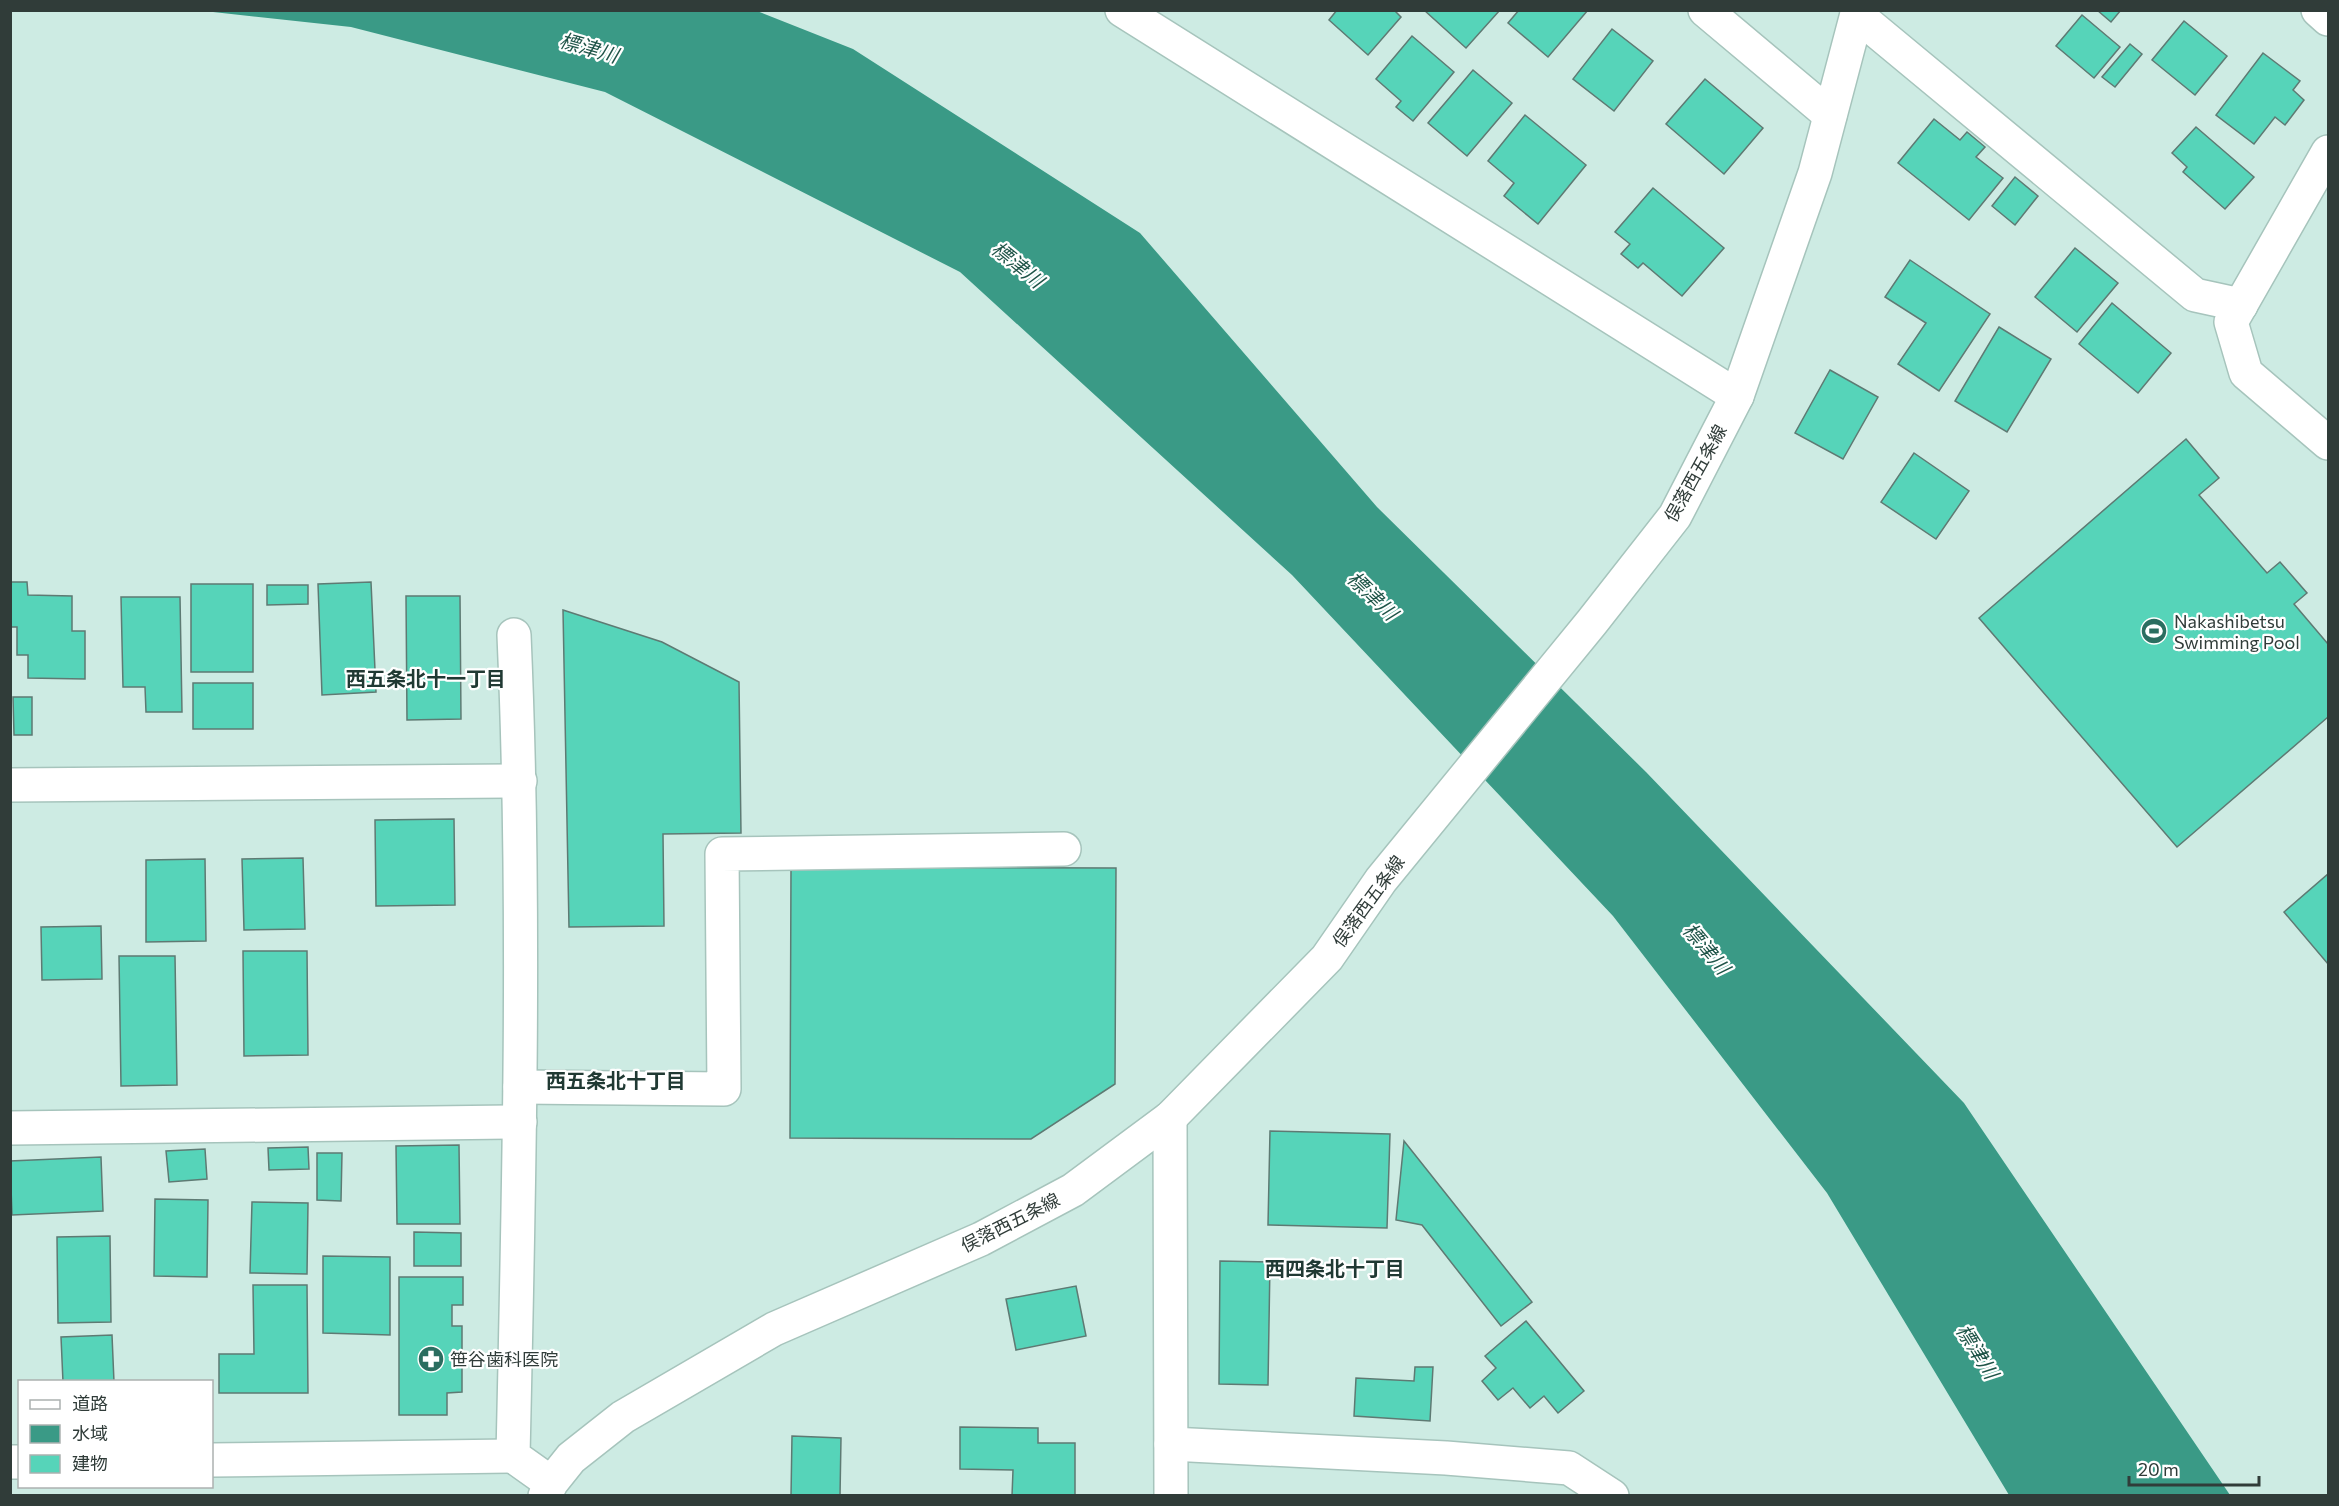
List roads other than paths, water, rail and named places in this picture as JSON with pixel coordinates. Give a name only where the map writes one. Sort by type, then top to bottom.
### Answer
[{"type":"street","points":[[1122,10],[1737,396]]},
{"type":"street","points":[[1705,10],[1830,115]]},
{"type":"street","points":[[2318,10],[2328,19]]},
{"type":"street","points":[[1858,13],[2195,294],[2241,305]]},
{"type":"street","name":"俣落西五条線","points":[[548,1489],[571,1458],[622,1417],[774,1329],[981,1239],[1073,1190],[1170,1118],[1327,958],[1382,879],[1592,622],[1675,516],[1737,396],[1815,173],[1858,13]]},
{"type":"street","points":[[2328,152],[2231,322],[2246,373],[2328,443]]},
{"type":"street","points":[[513,1456],[520,1122],[520,781],[514,635]]},
{"type":"street","points":[[10,785],[520,781]]},
{"type":"street","points":[[520,1088],[724,1089],[722,854],[1064,849]]},
{"type":"street","points":[[1170,1118],[1172,1496]]},
{"type":"street","points":[[10,1128],[520,1122]]},
{"type":"street","points":[[1171,1444],[1446,1458],[1569,1468],[1612,1496]]},
{"type":"street","points":[[213,1460],[513,1456],[548,1489]]},
{"type":"water","name":"標津川","points":[[204,11],[757,11],[853,49],[1140,233],[1377,507],[1646,772],[1964,1103],[2230,1495],[2009,1495],[1827,1193],[1613,916],[1292,575],[960,272],[605,92],[351,27]]},
{"type":"place","name":"Nakashibetsu Swimming Pool","points":[[2154,631]]},
{"type":"place","name":"笹谷歯科医院","points":[[431,1359]]},
{"type":"district","name":"西五条北十一丁目","points":[[426,678]]},
{"type":"district","name":"西五条北十丁目","points":[[616,1080]]},
{"type":"district","name":"西四条北十丁目","points":[[1335,1268]]}]
